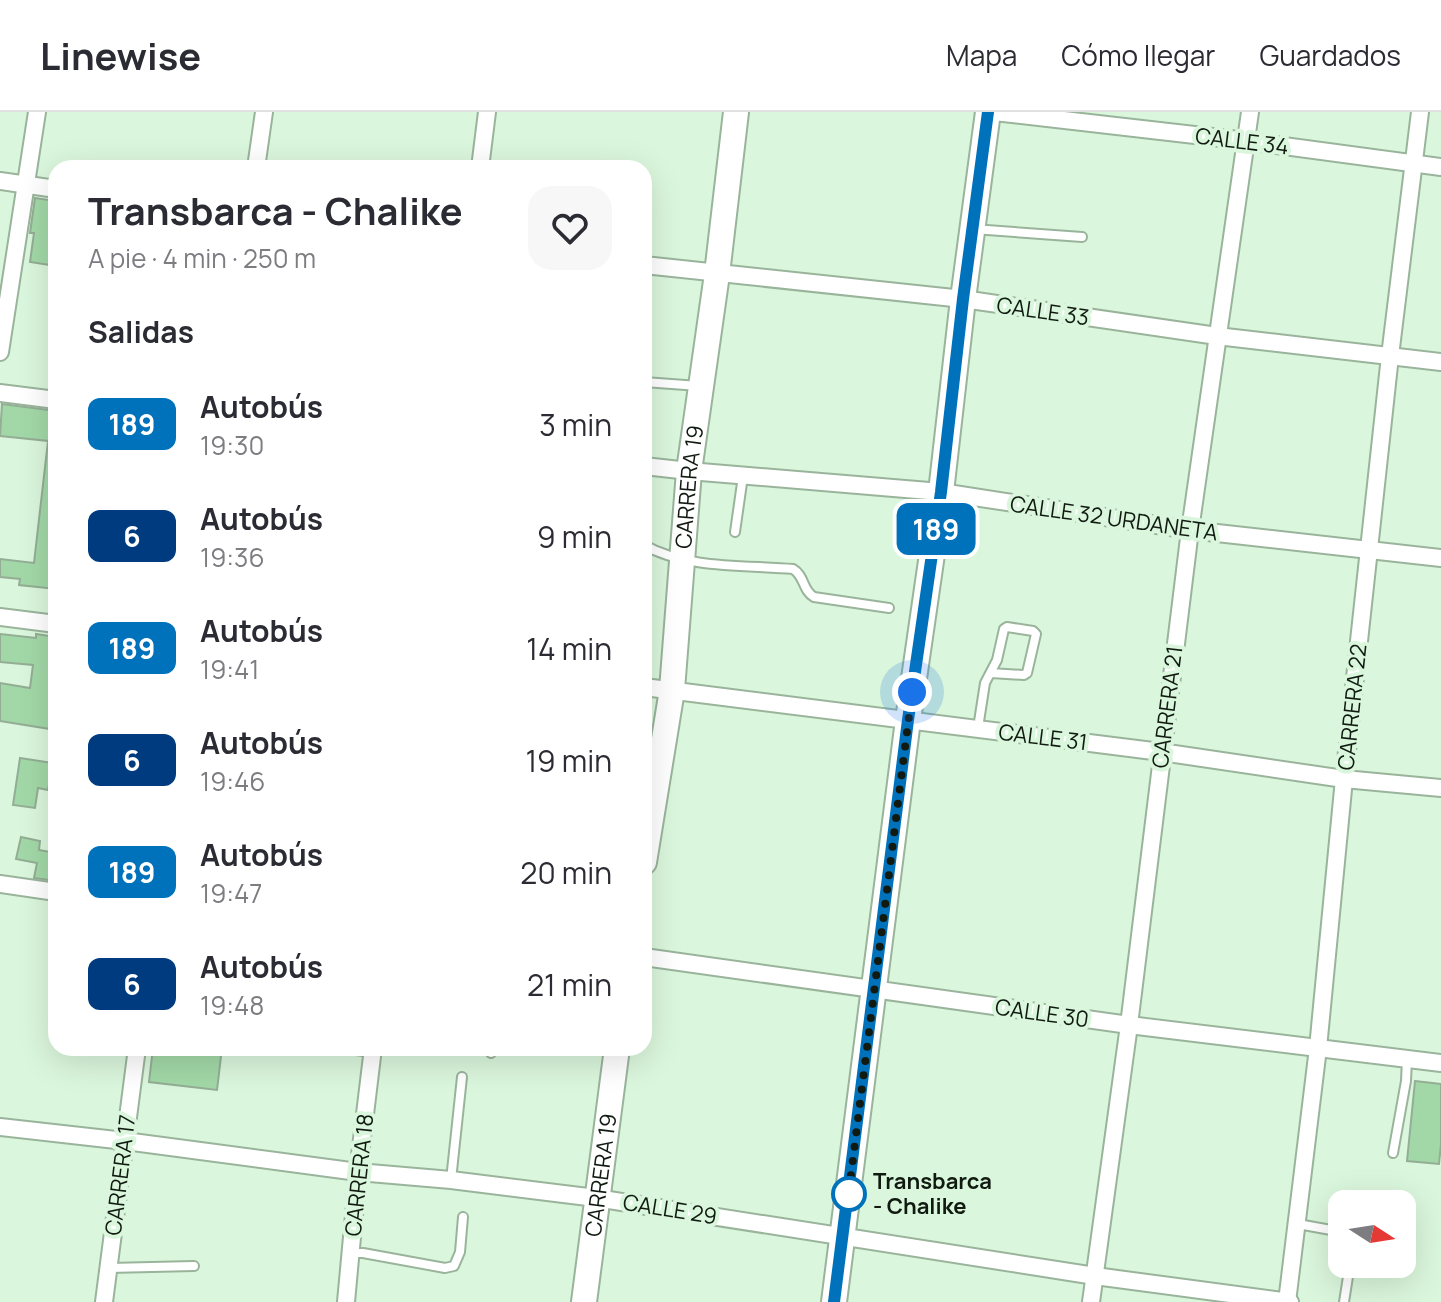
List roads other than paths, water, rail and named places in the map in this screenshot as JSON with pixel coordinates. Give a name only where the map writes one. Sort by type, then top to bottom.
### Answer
[{"type":"street","points":[[0,352],[4,297],[37,112]]},
{"type":"street","points":[[257,160],[264,112]]},
{"type":"street","points":[[481,160],[487,112]]},
{"type":"street","name":"CARRERA 19","points":[[652,813],[672,690],[689,471],[736,112]]},
{"type":"street","points":[[834,1302],[988,112]]},
{"type":"street","name":"CALLE 34","points":[[994,112],[1441,167]]},
{"type":"street","name":"CARRERA 21","points":[[1091,1302],[1129,1025],[1190,530],[1250,112]]},
{"type":"street","name":"CARRERA 22","points":[[1288,1302],[1318,1048],[1390,356],[1420,112]]},
{"type":"street","points":[[0,181],[48,188]]},
{"type":"street","name":"CALLE 33","points":[[652,266],[963,299],[1217,336],[1441,362]]},
{"type":"street","points":[[0,393],[48,399]]},
{"type":"street","name":"CALLE 32 URDANETA","points":[[652,467],[941,492],[1190,530],[1441,558]]},
{"type":"street","points":[[0,617],[48,623]]},
{"type":"street","name":"CALLE 31","points":[[652,688],[1161,752],[1344,779],[1441,788]]},
{"type":"street","points":[[0,884],[48,891]]},
{"type":"street","name":"CALLE 30","points":[[652,958],[1129,1025],[1441,1063]]},
{"type":"street","name":"CARRERA 17","points":[[104,1302],[136,1056]]},
{"type":"street","name":"CARRERA 18","points":[[346,1302],[371,1056]]},
{"type":"street","name":"CARRERA 19","points":[[584,1302],[616,1056]]},
{"type":"street","name":"CALLE 29","points":[[0,1127],[596,1198],[1095,1276],[1288,1302]]},
{"type":"lane","points":[[973,229],[1082,237]]},
{"type":"lane","points":[[652,383],[702,386]]},
{"type":"lane","points":[[735,532],[743,476]]},
{"type":"lane","points":[[652,549],[682,561],[793,569],[801,575],[806,591],[814,597],[889,608]]},
{"type":"lane","points":[[978,729],[985,683],[997,660],[1004,629],[1033,631],[1036,634],[1027,673],[991,673]]},
{"type":"lane","points":[[1393,1153],[1407,1059]]},
{"type":"lane","points":[[451,1180],[462,1077]]},
{"type":"lane","points":[[351,1253],[445,1268],[454,1266],[460,1252],[463,1217]]},
{"type":"lane","points":[[1298,1224],[1328,1229]]},
{"type":"lane","points":[[109,1268],[194,1266]]},
{"type":"lane","points":[[1344,1302],[1348,1278]]},
{"type":"place","name":"Transbarca - Chalike","points":[[849,1194]]}]
